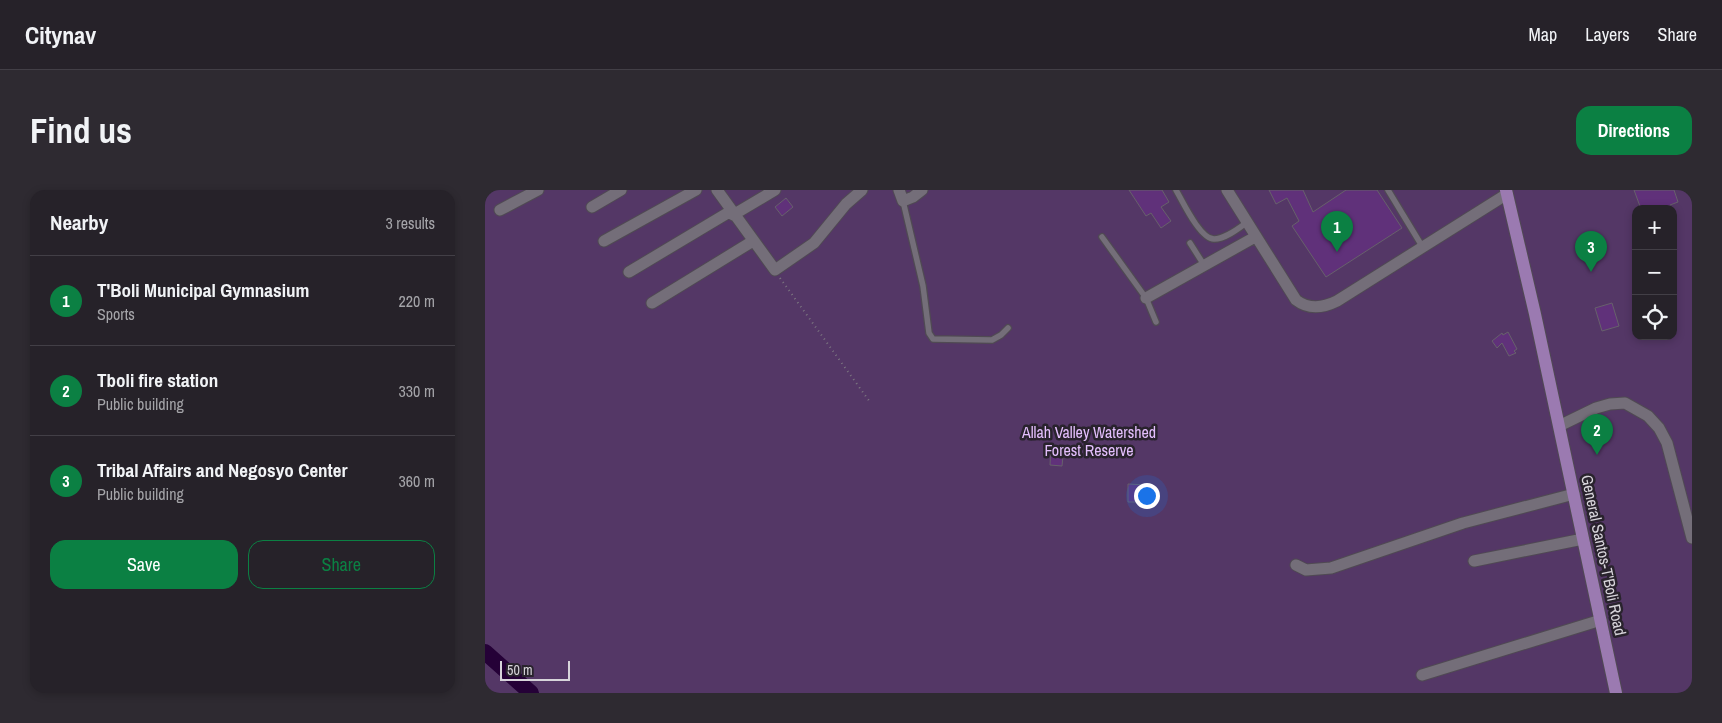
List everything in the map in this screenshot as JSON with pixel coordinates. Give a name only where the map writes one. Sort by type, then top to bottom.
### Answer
[{"type":"main road","name":"General Santos-T'Boli Road","points":[[1506,192],[1574,494],[1616,693]]},
{"type":"street","points":[[500,210],[537,190]]},
{"type":"street","points":[[592,207],[621,190]]},
{"type":"street","points":[[604,241],[696,190]]},
{"type":"street","points":[[717,190],[775,270],[814,243],[845,204],[862,190]]},
{"type":"street","points":[[629,272],[775,190]]},
{"type":"street","points":[[901,196],[913,197],[922,190]]},
{"type":"street","points":[[1227,190],[1296,300],[1311,307],[1321,307],[1337,301],[1506,192]]},
{"type":"street","points":[[1146,298],[1255,237]]},
{"type":"street","points":[[652,303],[753,241]]},
{"type":"street","points":[[1559,426],[1596,408],[1610,404],[1625,403],[1648,416],[1659,428],[1667,443],[1692,538]]},
{"type":"street","points":[[1296,565],[1306,570],[1331,568],[1463,523],[1574,494]]},
{"type":"street","points":[[1474,561],[1583,540]]},
{"type":"street","points":[[1422,675],[1601,620]]},
{"type":"lane","points":[[1176,190],[1201,231],[1208,237],[1214,239],[1223,237],[1247,224]]},
{"type":"lane","points":[[1388,190],[1422,246]]},
{"type":"lane","points":[[901,196],[923,286],[929,333],[933,339],[992,340],[1001,336],[1008,328]]},
{"type":"lane","points":[[1102,237],[1146,298],[1156,322]]},
{"type":"lane","points":[[1190,243],[1204,265]]},
{"type":"path","points":[[775,270],[870,402]]},
{"type":"green space","name":"Allah Valley Watershed Forest Reserve","points":[[485,190],[1692,190],[1692,693],[485,693]]},
{"type":"building","points":[[1129,190],[1162,190],[1169,202],[1161,207],[1171,221],[1161,228],[1151,213],[1146,216]]},
{"type":"building","points":[[1269,190],[1303,190],[1313,212],[1346,190],[1377,190],[1402,228],[1326,277],[1292,226],[1299,221],[1287,198],[1276,204]]},
{"type":"building","points":[[1634,190],[1674,190],[1678,202],[1670,205],[1640,205]]},
{"type":"building","points":[[786,198],[793,207],[782,216],[775,207]]},
{"type":"building","points":[[1612,303],[1619,326],[1602,331],[1595,308]]},
{"type":"building","points":[[1508,332],[1517,349],[1514,351],[1516,353],[1509,356],[1502,343],[1497,348],[1492,341],[1502,333],[1503,335]]},
{"type":"building","points":[[1051,445],[1064,446],[1062,466],[1050,465]]},
{"type":"building","points":[[1128,484],[1146,485],[1146,498],[1139,498],[1139,502],[1128,502]]},
{"type":"waterway","points":[[485,652],[531,693]]},
{"type":"place","name":"T'Boli Municipal Gymnasium","points":[[1337,252]]},
{"type":"place","name":"Tribal Affairs and Negosyo Center","points":[[1591,272]]},
{"type":"place","name":"Tboli fire station","points":[[1597,455]]}]
